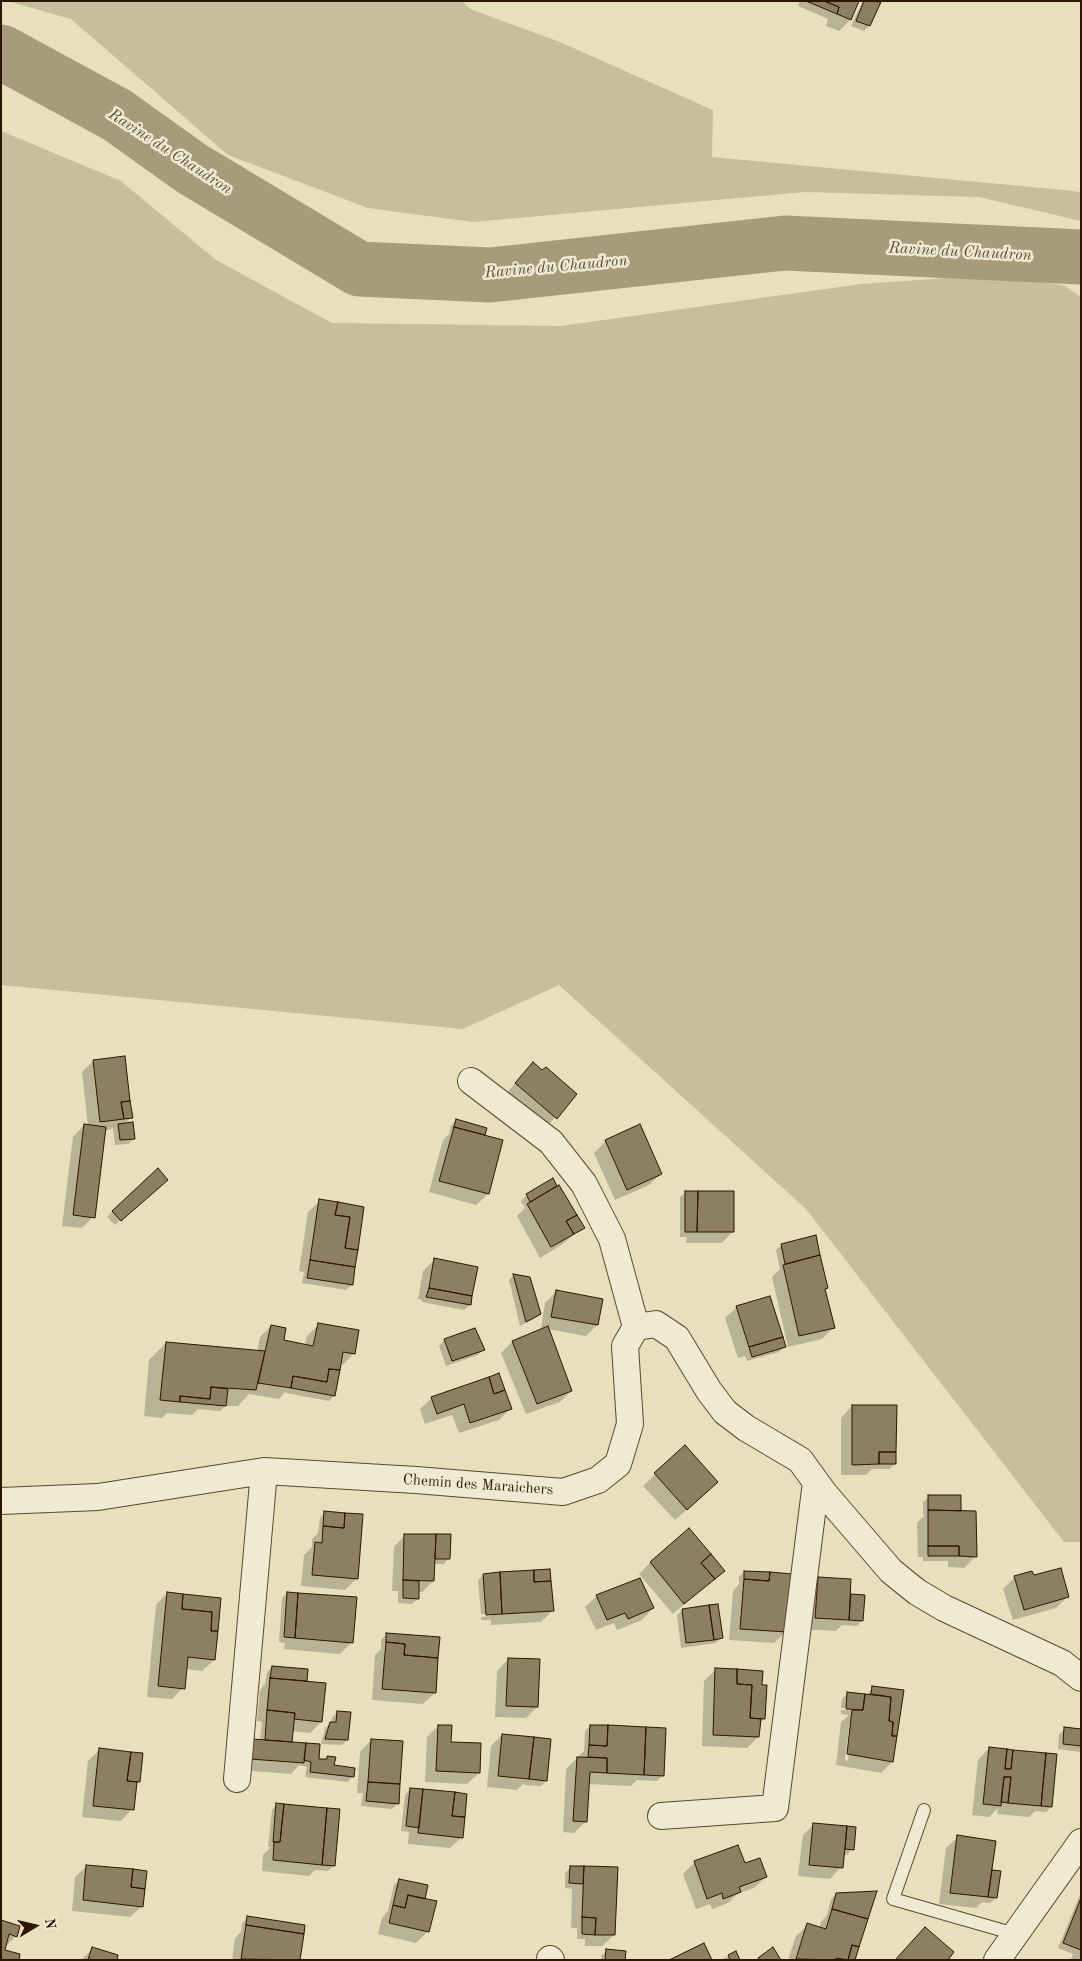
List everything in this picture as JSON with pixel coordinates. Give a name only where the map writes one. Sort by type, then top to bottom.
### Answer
[{"type":"street","points":[[470,1081],[551,1142],[584,1184],[612,1239],[636,1327],[656,1324],[677,1338],[709,1391],[725,1412],[746,1428],[800,1460],[816,1482],[891,1571],[917,1592],[944,1608],[1062,1663],[1081,1678]]},
{"type":"street","name":"Chemin des Maraichers","points":[[1,1501],[98,1497],[264,1472],[416,1480],[563,1492],[598,1480],[618,1464],[630,1424],[625,1346],[636,1327]]},
{"type":"street","points":[[237,1779],[264,1472]]},
{"type":"street","points":[[661,1816],[775,1808],[816,1482]]},
{"type":"street","points":[[997,1960],[1081,1842]]},
{"type":"lane","points":[[924,1810],[893,1898],[1015,1934]]},
{"type":"shaded area","points":[[7,1],[462,1],[470,9],[560,42],[713,110],[712,157],[1074,191],[1081,193],[1081,221],[979,197],[805,192],[473,222],[368,208],[228,155],[71,19]]},
{"type":"shaded area","points":[[1,131],[121,181],[216,260],[332,323],[561,326],[861,284],[1005,274],[1065,286],[1081,297],[1081,1542],[1064,1542],[806,1209],[559,985],[463,1029],[1,985]]},
{"type":"building","points":[[806,1],[824,1],[839,7],[837,14]]},
{"type":"building","points":[[824,1],[859,1],[851,20],[837,14],[839,7]]},
{"type":"building","points":[[864,1],[881,2],[870,26],[856,21]]},
{"type":"building","points":[[125,1056],[130,1101],[121,1102],[124,1119],[100,1122],[93,1060]]},
{"type":"building","points":[[533,1062],[542,1070],[546,1067],[577,1094],[557,1119],[515,1083]]},
{"type":"building","points":[[130,1101],[133,1118],[124,1119],[121,1102]]},
{"type":"building","points":[[456,1119],[487,1128],[485,1135],[454,1127]]},
{"type":"building","points":[[133,1122],[135,1139],[120,1140],[118,1124]]},
{"type":"building","points":[[84,1124],[106,1127],[95,1218],[73,1215]]},
{"type":"building","points":[[640,1124],[662,1174],[627,1190],[605,1140]]},
{"type":"building","points":[[454,1127],[503,1140],[489,1194],[439,1181]]},
{"type":"building","points":[[158,1168],[168,1180],[121,1221],[112,1211]]},
{"type":"building","points":[[553,1178],[557,1186],[530,1202],[526,1194]]},
{"type":"building","points":[[559,1185],[577,1215],[566,1221],[574,1234],[551,1247],[527,1204]]},
{"type":"building","points":[[685,1191],[698,1191],[697,1232],[685,1232]]},
{"type":"building","points":[[698,1191],[734,1191],[734,1232],[697,1232]]},
{"type":"building","points":[[319,1199],[338,1202],[335,1215],[350,1217],[345,1248],[358,1250],[355,1267],[310,1260]]},
{"type":"building","points":[[338,1202],[364,1207],[358,1250],[345,1248],[350,1217],[335,1215]]},
{"type":"building","points":[[577,1215],[585,1228],[574,1234],[566,1221]]},
{"type":"building","points":[[816,1235],[820,1255],[785,1264],[781,1244]]},
{"type":"building","points":[[820,1255],[828,1288],[825,1289],[835,1328],[799,1336],[783,1265]]},
{"type":"building","points":[[434,1258],[478,1267],[472,1296],[429,1288]]},
{"type":"building","points":[[310,1260],[355,1267],[353,1285],[307,1278]]},
{"type":"building","points":[[513,1274],[530,1277],[541,1314],[526,1322]]},
{"type":"building","points":[[429,1288],[472,1296],[471,1305],[426,1297]]},
{"type":"building","points":[[556,1290],[603,1299],[598,1325],[551,1317]]},
{"type":"building","points":[[770,1296],[783,1337],[749,1347],[736,1306]]},
{"type":"building","points":[[318,1323],[359,1330],[355,1354],[343,1352],[340,1370],[329,1369],[327,1382],[293,1376],[291,1388],[258,1383],[271,1325],[286,1328],[284,1340],[313,1346]]},
{"type":"building","points":[[548,1326],[572,1391],[537,1404],[512,1341]]},
{"type":"building","points":[[475,1328],[485,1350],[452,1361],[444,1339]]},
{"type":"building","points":[[783,1337],[786,1347],[752,1357],[749,1347]]},
{"type":"building","points":[[166,1342],[265,1351],[256,1390],[211,1387],[210,1399],[180,1396],[180,1402],[160,1400]]},
{"type":"building","points":[[329,1369],[340,1370],[335,1396],[291,1388],[293,1376],[327,1382]]},
{"type":"building","points":[[499,1373],[505,1390],[494,1394],[489,1377]]},
{"type":"building","points":[[489,1377],[494,1394],[505,1390],[512,1409],[470,1423],[464,1404],[437,1414],[431,1397]]},
{"type":"building","points":[[211,1387],[228,1389],[226,1406],[180,1402],[180,1396],[210,1399]]},
{"type":"building","points":[[852,1405],[897,1405],[896,1452],[879,1452],[879,1464],[852,1465]]},
{"type":"building","points":[[685,1445],[718,1482],[687,1510],[654,1473]]},
{"type":"building","points":[[879,1452],[896,1452],[896,1464],[879,1464]]},
{"type":"building","points":[[928,1495],[961,1495],[961,1511],[928,1510]]},
{"type":"building","points":[[928,1510],[976,1511],[977,1557],[959,1556],[959,1546],[928,1546]]},
{"type":"building","points":[[324,1511],[345,1513],[344,1528],[323,1526]]},
{"type":"building","points":[[345,1513],[363,1514],[358,1579],[312,1575],[315,1542],[322,1543],[323,1526],[344,1528]]},
{"type":"building","points":[[689,1528],[711,1554],[701,1563],[715,1579],[684,1604],[650,1562]]},
{"type":"building","points":[[404,1534],[436,1534],[434,1581],[403,1580]]},
{"type":"building","points":[[436,1534],[451,1534],[450,1559],[435,1559]]},
{"type":"building","points":[[928,1546],[959,1546],[959,1556],[928,1556]]},
{"type":"building","points":[[711,1554],[725,1571],[715,1579],[701,1563]]},
{"type":"building","points":[[1061,1568],[1069,1597],[1024,1610],[1014,1576],[1032,1571],[1034,1575]]},
{"type":"building","points":[[550,1569],[551,1581],[534,1582],[534,1570]]},
{"type":"building","points":[[534,1570],[534,1582],[551,1581],[554,1611],[502,1614],[500,1572]]},
{"type":"building","points":[[744,1571],[770,1572],[769,1581],[744,1579]]},
{"type":"building","points":[[500,1572],[502,1614],[486,1615],[483,1574]]},
{"type":"building","points":[[770,1572],[792,1574],[787,1632],[740,1629],[744,1579],[769,1581]]},
{"type":"building","points":[[818,1577],[851,1579],[849,1620],[815,1618]]},
{"type":"building","points":[[640,1578],[654,1608],[628,1619],[625,1613],[607,1620],[596,1595]]},
{"type":"building","points":[[403,1580],[419,1581],[419,1599],[403,1598]]},
{"type":"building","points":[[167,1592],[183,1594],[182,1609],[212,1612],[211,1631],[218,1631],[215,1660],[188,1657],[185,1689],[158,1686]]},
{"type":"building","points":[[287,1592],[298,1593],[295,1638],[284,1637]]},
{"type":"building","points":[[298,1593],[357,1597],[353,1643],[295,1638]]},
{"type":"building","points":[[183,1594],[221,1598],[218,1631],[211,1631],[212,1612],[182,1609]]},
{"type":"building","points":[[851,1594],[865,1595],[863,1621],[849,1620]]},
{"type":"building","points":[[718,1604],[723,1638],[714,1640],[709,1605]]},
{"type":"building","points":[[709,1605],[714,1640],[686,1643],[682,1609]]},
{"type":"building","points":[[386,1633],[440,1637],[438,1658],[404,1655],[405,1644],[386,1642]]},
{"type":"building","points":[[386,1642],[405,1644],[404,1655],[438,1658],[436,1693],[382,1689]]},
{"type":"building","points":[[508,1658],[540,1659],[538,1707],[506,1706]]},
{"type":"building","points":[[272,1666],[308,1669],[307,1681],[270,1678]]},
{"type":"building","points":[[715,1668],[737,1669],[737,1684],[752,1685],[750,1718],[761,1719],[759,1737],[713,1735]]},
{"type":"building","points":[[737,1669],[763,1671],[762,1685],[767,1685],[765,1719],[750,1718],[752,1685],[737,1684]]},
{"type":"building","points":[[270,1678],[326,1683],[322,1722],[294,1719],[295,1713],[267,1710]]},
{"type":"building","points":[[872,1686],[904,1690],[897,1736],[892,1736],[893,1722],[889,1721],[891,1697],[871,1694]]},
{"type":"building","points":[[847,1692],[865,1694],[863,1710],[846,1709]]},
{"type":"building","points":[[865,1694],[891,1697],[889,1721],[893,1722],[892,1736],[897,1736],[893,1762],[847,1754],[852,1710],[863,1710]]},
{"type":"building","points":[[267,1710],[295,1713],[292,1742],[265,1740]]},
{"type":"building","points":[[337,1711],[351,1712],[348,1740],[325,1739],[330,1722],[336,1722]]},
{"type":"building","points":[[438,1725],[452,1725],[451,1742],[481,1743],[480,1773],[436,1771]]},
{"type":"building","points":[[590,1725],[608,1725],[607,1746],[589,1745]]},
{"type":"building","points":[[608,1725],[646,1727],[644,1775],[607,1773],[607,1758],[588,1757],[589,1745],[607,1746]]},
{"type":"building","points":[[646,1727],[666,1728],[664,1776],[644,1775]]},
{"type":"building","points":[[1064,1727],[1081,1729],[1081,1746],[1063,1744]]},
{"type":"building","points":[[502,1734],[534,1737],[529,1779],[498,1776]]},
{"type":"building","points":[[534,1737],[551,1739],[547,1781],[529,1779]]},
{"type":"building","points":[[252,1739],[306,1743],[304,1763],[250,1759]]},
{"type":"building","points":[[371,1739],[403,1741],[400,1784],[368,1782]]},
{"type":"building","points":[[306,1743],[320,1744],[319,1759],[327,1759],[327,1756],[336,1757],[334,1765],[355,1768],[354,1777],[310,1772],[311,1762],[304,1760]]},
{"type":"building","points":[[989,1747],[1007,1749],[1005,1769],[1011,1769],[1013,1750],[1046,1753],[1041,1806],[1008,1803],[1011,1777],[1004,1777],[1001,1806],[983,1804]]},
{"type":"building","points":[[99,1748],[131,1752],[127,1781],[137,1782],[134,1810],[93,1806]]},
{"type":"building","points":[[1007,1749],[1013,1750],[1011,1769],[1005,1769]]},
{"type":"building","points":[[131,1752],[143,1753],[140,1782],[127,1781]]},
{"type":"building","points":[[1046,1753],[1057,1754],[1052,1807],[1041,1806]]},
{"type":"building","points":[[577,1757],[607,1758],[607,1773],[590,1772],[587,1822],[573,1821]]},
{"type":"building","points":[[1004,1777],[1011,1777],[1008,1803],[1001,1802]]},
{"type":"building","points":[[368,1782],[400,1784],[399,1804],[366,1801]]},
{"type":"building","points":[[410,1788],[423,1789],[419,1828],[406,1826]]},
{"type":"building","points":[[423,1789],[455,1792],[452,1816],[465,1817],[463,1838],[418,1833]]},
{"type":"building","points":[[455,1792],[467,1794],[465,1817],[452,1816]]},
{"type":"building","points":[[276,1803],[284,1804],[280,1842],[273,1842]]},
{"type":"building","points":[[284,1804],[327,1808],[322,1865],[273,1860],[274,1842],[280,1842]]},
{"type":"building","points":[[327,1808],[340,1809],[335,1866],[322,1865]]},
{"type":"building","points":[[813,1823],[847,1826],[843,1868],[809,1865]]},
{"type":"building","points":[[847,1826],[856,1827],[854,1850],[845,1849]]},
{"type":"building","points":[[957,1835],[996,1841],[988,1897],[950,1893]]},
{"type":"building","points":[[738,1845],[745,1863],[760,1858],[767,1877],[739,1887],[741,1892],[723,1899],[722,1893],[707,1899],[694,1861]]},
{"type":"building","points":[[86,1865],[133,1869],[131,1887],[145,1889],[143,1907],[83,1900]]},
{"type":"building","points":[[570,1866],[584,1866],[583,1884],[569,1883]]},
{"type":"building","points":[[584,1866],[618,1867],[615,1935],[595,1935],[596,1918],[582,1917]]},
{"type":"building","points":[[133,1869],[147,1871],[145,1889],[131,1887]]},
{"type":"building","points":[[992,1870],[1001,1871],[997,1898],[988,1897]]},
{"type":"building","points":[[399,1879],[428,1885],[425,1899],[408,1895],[405,1908],[393,1905]]},
{"type":"building","points":[[877,1891],[868,1919],[832,1909],[836,1893]]},
{"type":"building","points":[[408,1895],[437,1901],[429,1932],[389,1923],[393,1905],[405,1908]]},
{"type":"building","points":[[1081,1898],[1081,1950],[1063,1943]]},
{"type":"building","points":[[832,1909],[868,1919],[859,1947],[852,1945],[848,1960],[836,1958],[836,1960],[796,1959],[807,1923],[826,1929]]},
{"type":"building","points":[[247,1916],[305,1925],[304,1934],[246,1925]]},
{"type":"building","points":[[582,1917],[596,1918],[595,1935],[582,1934]]},
{"type":"building","points":[[1,1920],[20,1926],[17,1937],[9,1934],[5,1950],[20,1954],[19,1960],[1,1960]]},
{"type":"building","points":[[246,1925],[304,1934],[300,1960],[241,1959]]},
{"type":"building","points":[[925,1927],[954,1952],[948,1960],[895,1960]]},
{"type":"building","points":[[704,1943],[712,1960],[669,1960]]},
{"type":"building","points":[[852,1945],[859,1947],[855,1960],[848,1960]]},
{"type":"building","points":[[92,1947],[118,1955],[117,1960],[88,1960]]},
{"type":"building","points":[[773,1947],[781,1960],[759,1960],[758,1958]]},
{"type":"building","points":[[606,1949],[626,1951],[625,1960],[605,1960]]},
{"type":"building","points":[[736,1951],[740,1960],[730,1960],[728,1955]]},
{"type":"waterway","name":"Ravine du Chaudron","points":[[1,52],[117,115],[191,168],[359,269],[490,275],[785,243],[1081,257]]}]
